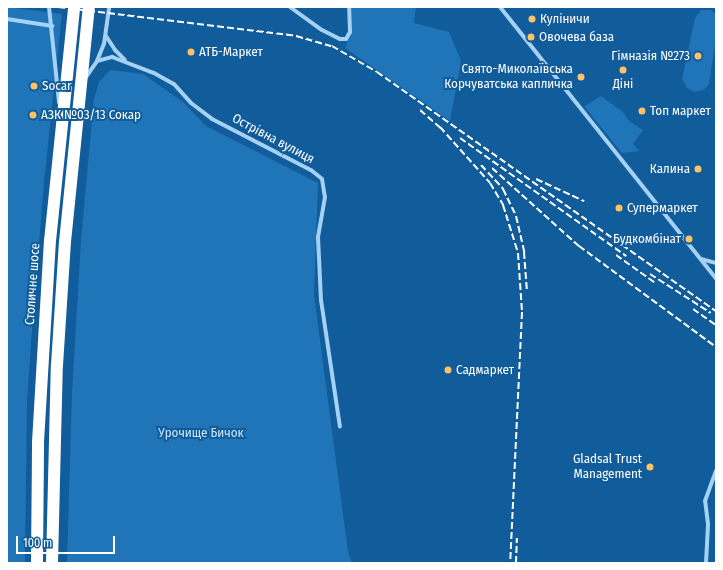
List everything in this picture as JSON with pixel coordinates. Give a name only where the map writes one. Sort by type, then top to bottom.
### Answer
[{"type":"highway","name":"Столичне шосе","points":[[36,563],[38,442],[44,331],[61,114],[74,7]]},
{"type":"highway","points":[[52,563],[57,365],[65,242],[89,7]]},
{"type":"street","points":[[49,7],[61,114]]},
{"type":"street","points":[[80,86],[97,61],[106,35],[109,7]]},
{"type":"street","points":[[290,7],[322,30],[346,39],[350,32],[349,7]]},
{"type":"street","points":[[500,7],[716,279]]},
{"type":"street","points":[[7,19],[52,26]]},
{"type":"street","name":"Острівна вулиця","points":[[106,35],[115,50],[125,60]]},
{"type":"street","name":"Острівна вулиця","points":[[97,61],[112,57],[125,60],[174,84],[191,103],[212,119],[311,170],[322,179],[325,197],[318,237],[321,300],[340,427]]},
{"type":"street","points":[[700,259],[716,263]]},
{"type":"street","points":[[706,563],[708,524],[705,501],[716,471]]},
{"type":"green space","points":[[7,7],[62,14],[44,182],[27,401],[25,563],[7,563]]},
{"type":"green space","points":[[350,7],[416,7],[414,23],[449,32],[461,61],[450,121],[345,48],[350,34]]},
{"type":"green space","points":[[701,10],[711,10],[716,15],[716,38],[709,84],[705,89],[695,92],[687,88],[682,79],[695,18]]},
{"type":"green space","name":"Урочище Бичок","points":[[110,70],[143,74],[183,102],[206,126],[318,183],[314,295],[348,552],[352,563],[67,563],[72,393],[81,240],[94,99],[99,82]]},
{"type":"green space","points":[[601,96],[623,112],[629,121],[643,130],[633,144],[639,151],[622,153],[587,110],[585,106]]},
{"type":"railway","points":[[58,7],[296,36],[332,46],[377,72],[716,311]]},
{"type":"railway","points":[[420,110],[443,130]]},
{"type":"railway","points":[[440,127],[490,183],[503,205],[518,253],[522,312],[510,563]]},
{"type":"railway","points":[[460,138],[626,256]]},
{"type":"railway","points":[[481,165],[503,189],[516,216],[524,252],[527,292]]},
{"type":"railway","points":[[492,168],[579,246],[716,347]]},
{"type":"railway","points":[[536,179],[584,201]]},
{"type":"railway","points":[[616,255],[654,282]]},
{"type":"railway","points":[[650,274],[711,313]]},
{"type":"railway","points":[[693,309],[716,325]]},
{"type":"railway","points":[[516,563],[517,538]]},
{"type":"place","name":"Куліничи","points":[[532,19]]},
{"type":"place","name":"Овочева база","points":[[531,37]]},
{"type":"place","name":"АТБ-Маркет","points":[[191,52]]},
{"type":"place","name":"Гімназія №273","points":[[698,56]]},
{"type":"place","name":"Діні","points":[[623,70]]},
{"type":"place","name":"Свято-Миколаївська Корчуватська капличка","points":[[581,77]]},
{"type":"place","name":"Socar","points":[[34,86]]},
{"type":"place","name":"Топ маркет","points":[[642,111]]},
{"type":"place","name":"АЗК №03/13 Сокар","points":[[33,115]]},
{"type":"place","name":"Калина","points":[[698,169]]},
{"type":"place","name":"Супермаркет","points":[[619,208]]},
{"type":"place","name":"Будкомбінат","points":[[689,239]]},
{"type":"place","name":"Садмаркет","points":[[448,370]]},
{"type":"place","name":"Gladsal Trust Management","points":[[650,467]]}]
